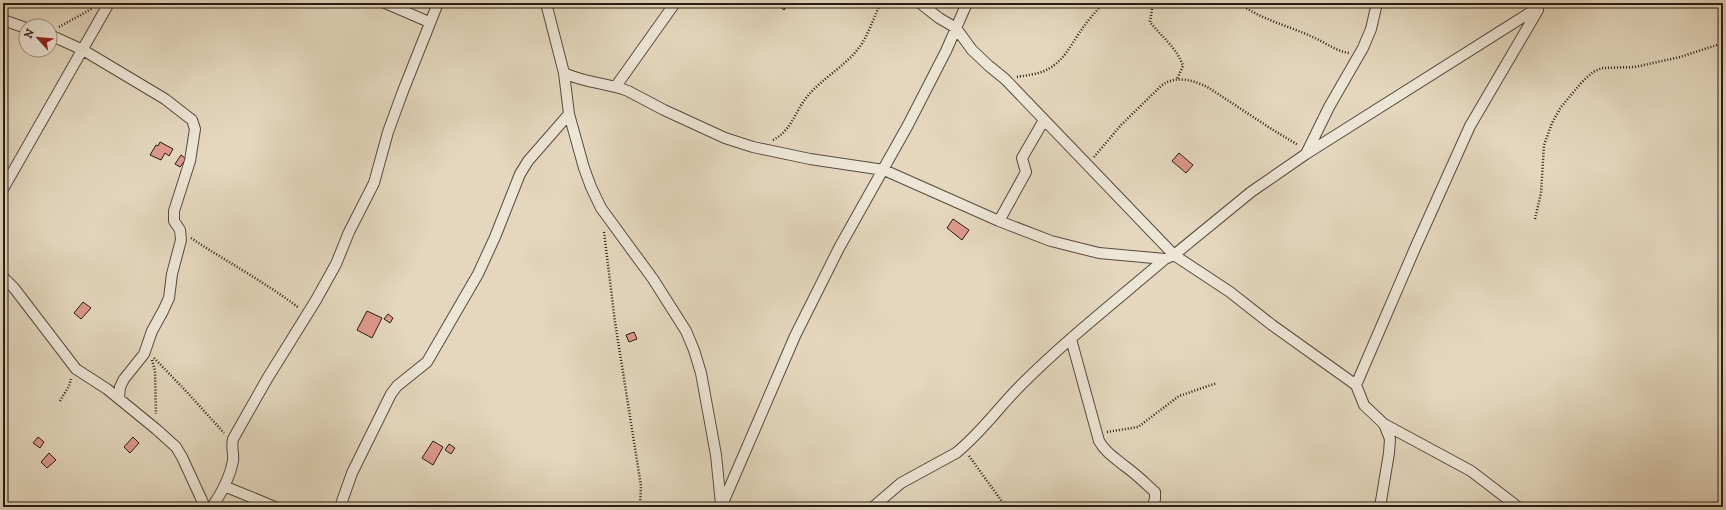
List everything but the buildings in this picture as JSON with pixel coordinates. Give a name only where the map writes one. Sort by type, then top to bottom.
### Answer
[{"type":"street","points":[[3,189],[109,3]]},
{"type":"street","points":[[385,3],[429,22]]},
{"type":"street","points":[[212,507],[224,486],[232,465],[233,439],[336,264],[349,232],[374,183],[388,132],[429,22],[438,3]]},
{"type":"street","points":[[546,3],[564,73],[569,114],[584,168],[601,208],[653,279],[686,331],[694,350],[701,373],[716,455],[722,506]]},
{"type":"street","points":[[616,86],[675,3]]},
{"type":"street","points":[[920,3],[938,18],[956,28],[972,50],[1004,79],[1089,166],[1169,257],[1230,292],[1272,326],[1356,385],[1364,405],[1384,424],[1471,471],[1518,507]]},
{"type":"street","points":[[722,506],[795,336],[839,248],[884,170],[946,50],[967,3]]},
{"type":"street","points":[[1306,152],[1326,112],[1360,54],[1371,29],[1377,3]]},
{"type":"street","points":[[873,507],[902,483],[964,447],[976,436],[1022,384],[1071,339],[1169,257],[1251,192],[1306,152],[1541,3]]},
{"type":"street","points":[[1356,385],[1470,126],[1541,3]]},
{"type":"street","points":[[3,20],[18,25]]},
{"type":"street","points":[[58,37],[165,99],[184,114],[194,125],[195,134],[193,146],[174,217],[174,221],[180,232],[181,240],[167,305],[152,331],[144,354],[124,379],[120,387],[118,398]]},
{"type":"street","points":[[564,73],[577,79],[616,86],[699,127],[725,138],[753,147],[810,159],[884,170],[999,221],[1051,241],[1099,253],[1169,257]]},
{"type":"street","points":[[340,507],[352,473],[391,394],[402,381],[427,362],[478,274],[520,174],[528,161],[569,114]]},
{"type":"street","points":[[999,221],[1026,172],[1022,158],[1044,120]]},
{"type":"street","points":[[3,277],[14,288],[76,369],[118,398],[179,450],[205,507]]},
{"type":"street","points":[[1071,339],[1096,431],[1104,449],[1155,492],[1155,499],[1152,507]]},
{"type":"street","points":[[1380,507],[1390,439],[1384,424]]},
{"type":"street","points":[[224,486],[275,507]]},
{"type":"path","points":[[753,147],[774,139],[785,132],[810,94],[859,48],[881,3]]},
{"type":"path","points":[[1004,79],[1037,74],[1050,69],[1066,54],[1083,28],[1104,3]]},
{"type":"path","points":[[1153,3],[1150,22],[1181,60],[1182,66],[1177,79]]},
{"type":"path","points":[[1239,3],[1262,17],[1315,38],[1341,52],[1360,54]]},
{"type":"path","points":[[58,29],[95,7]]},
{"type":"path","points":[[1535,219],[1541,193],[1544,144],[1552,123],[1561,107],[1582,82],[1594,72],[1602,68],[1635,67],[1680,57],[1723,42]]},
{"type":"path","points":[[1089,166],[1093,158],[1122,125],[1162,85],[1177,79],[1200,84],[1209,88],[1306,152]]},
{"type":"path","points":[[604,231],[615,322],[641,486],[640,507]]},
{"type":"path","points":[[180,232],[221,258],[243,269],[307,314]]},
{"type":"path","points":[[156,429],[155,371],[149,353],[217,425],[233,449]]},
{"type":"path","points":[[60,401],[69,386],[71,377]]},
{"type":"path","points":[[1096,431],[1110,432],[1138,427],[1179,396],[1217,383]]},
{"type":"path","points":[[964,447],[1006,507]]}]
